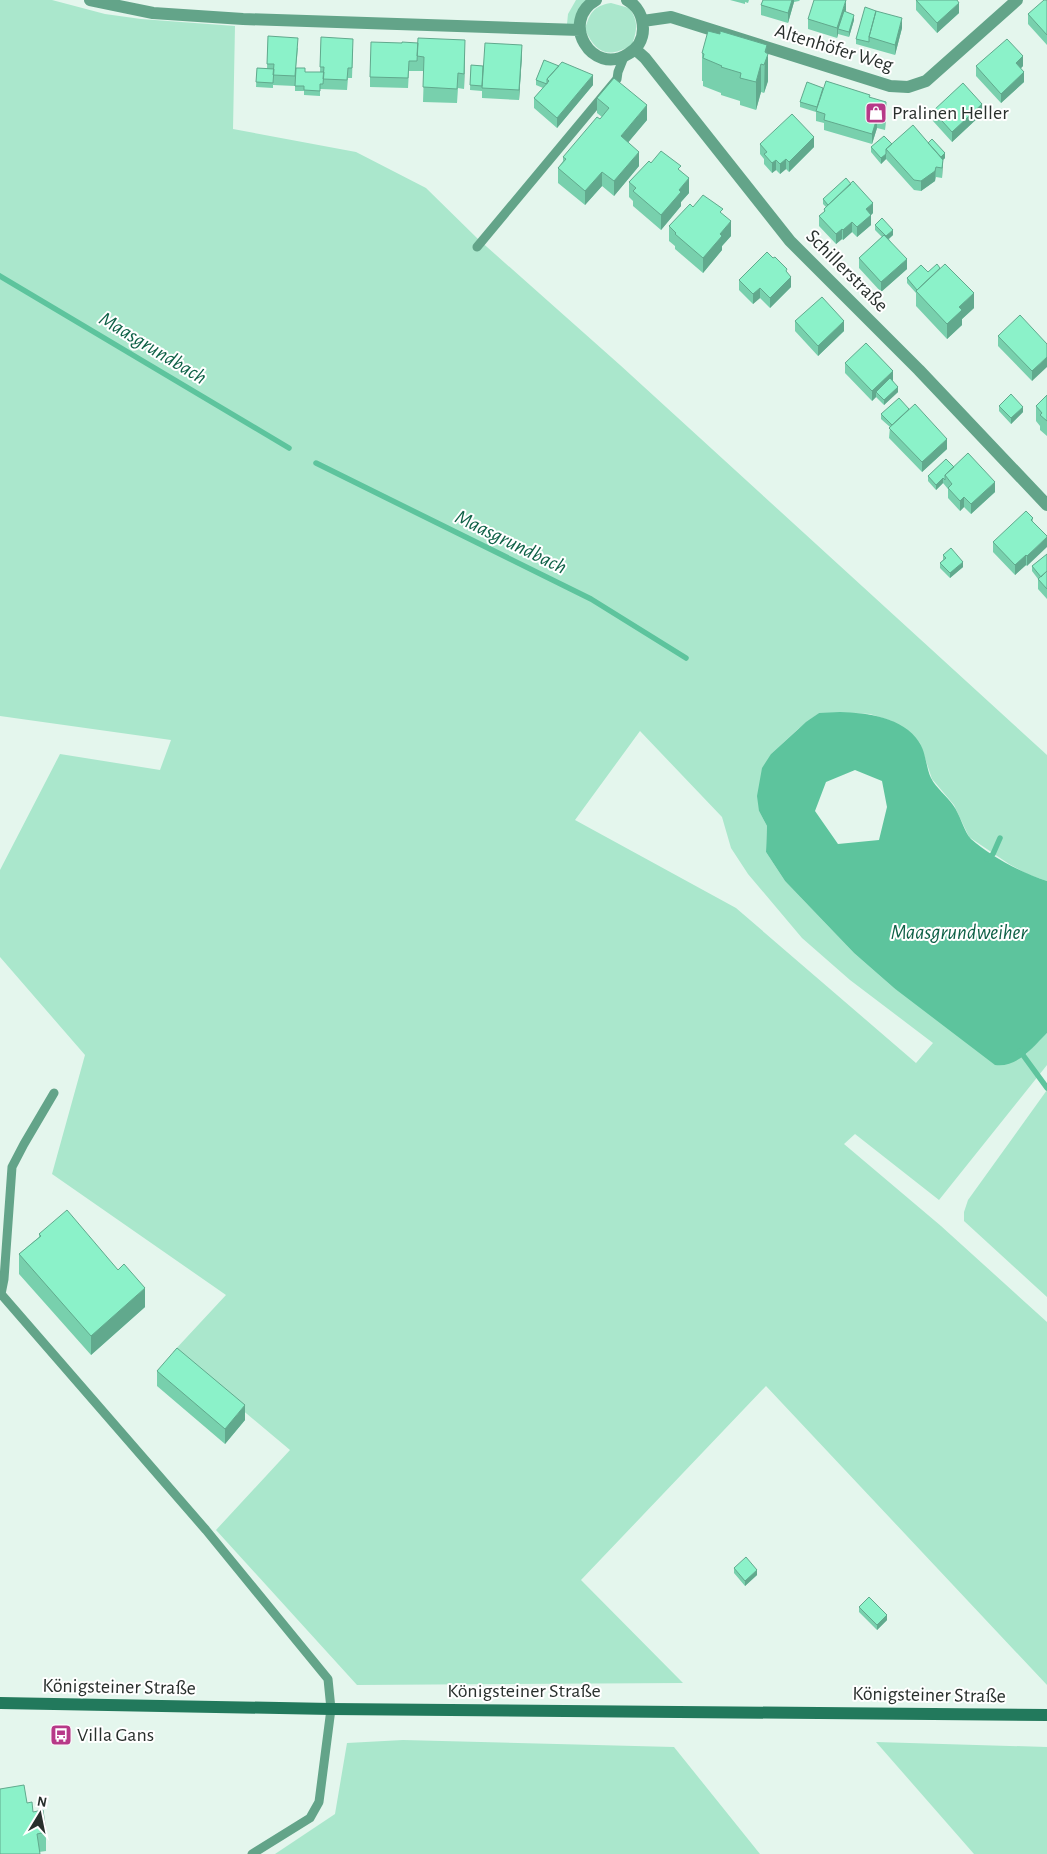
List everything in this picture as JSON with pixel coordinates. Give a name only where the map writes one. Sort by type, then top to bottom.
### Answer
[{"type":"main road","name":"Königsteiner Straße","points":[[0,1703],[331,1709],[1047,1715]]},
{"type":"street","points":[[90,0],[153,13],[243,19],[580,30]]},
{"type":"street","points":[[596,0],[585,10],[580,20],[580,30],[582,40],[587,48],[595,55],[604,59],[624,57],[636,50],[643,32],[643,21],[639,11],[627,0]]},
{"type":"street","name":"Altenhöfer Weg","points":[[643,21],[671,16],[890,86],[908,87],[926,81],[1017,0]]},
{"type":"street","name":"Schillerstraße","points":[[636,50],[645,58],[790,241],[919,370],[1047,504]]},
{"type":"lane","points":[[477,247],[617,79],[624,57]]},
{"type":"lane","points":[[54,1093],[12,1167],[4,1279],[1,1294],[206,1530],[328,1679],[331,1709],[319,1802],[310,1818],[252,1854]]},
{"type":"shaded area","points":[[0,0],[52,0],[105,14],[141,19],[235,26],[233,129],[356,152],[426,188],[478,239],[620,365],[1047,755],[1047,881],[1029,875],[1009,864],[969,837],[954,805],[932,779],[920,743],[892,721],[870,714],[819,713],[798,729],[771,754],[759,811],[767,826],[766,852],[785,881],[854,953],[894,988],[1023,1057],[1047,1033],[1047,1065],[939,1200],[855,1134],[844,1144],[941,1226],[1047,1322],[1047,1685],[766,1386],[581,1580],[683,1683],[357,1685],[216,1530],[290,1450],[173,1352],[226,1295],[52,1174],[85,1055],[0,957],[0,870],[60,754],[160,770],[171,740],[0,716]],"holes":[[[640,731],[722,817],[731,848],[748,874],[802,938],[850,980],[933,1043],[916,1063],[736,908],[575,820]]]},
{"type":"shaded area","points":[[576,0],[586,0],[574,24],[567,24],[568,14]]},
{"type":"shaded area","points":[[611,3],[629,8],[636,21],[636,26],[632,45],[610,53],[599,49],[589,38],[585,29],[596,8]]},
{"type":"shaded area","points":[[1047,1090],[1047,1297],[964,1221],[964,1212],[968,1200]]},
{"type":"shaded area","points":[[403,1740],[674,1747],[760,1854],[275,1854],[335,1814],[347,1743]]},
{"type":"shaded area","points":[[876,1742],[1047,1747],[1047,1854],[974,1854]]},
{"type":"water","name":"Maasgrundweiher","points":[[840,712],[873,715],[904,727],[919,742],[931,778],[951,802],[971,839],[987,852],[1027,873],[1047,881],[1047,1033],[1024,1056],[1010,1063],[995,1065],[894,988],[854,953],[785,881],[766,852],[767,826],[759,811],[757,796],[762,768],[771,754],[806,722],[819,713]],"holes":[[[855,770],[882,781],[887,807],[879,840],[838,844],[815,811],[826,782]]]},
{"type":"building","points":[[763,0],[792,0],[788,13],[761,5]]},
{"type":"building","points":[[814,0],[846,0],[837,28],[808,19]]},
{"type":"building","points":[[916,0],[957,0],[959,3],[937,23]]},
{"type":"building","points":[[1044,0],[1047,0],[1047,35],[1028,14]]},
{"type":"building","points":[[865,7],[876,11],[869,42],[856,39]]},
{"type":"building","points":[[844,11],[854,15],[849,32],[838,29]]},
{"type":"building","points":[[876,11],[902,18],[895,45],[869,37]]},
{"type":"building","points":[[708,31],[720,34],[720,31],[767,45],[765,52],[768,54],[764,65],[761,64],[756,82],[740,78],[741,73],[721,67],[703,58],[704,54],[702,53]]},
{"type":"building","points":[[268,36],[298,38],[295,76],[273,75],[274,64],[267,64]]},
{"type":"building","points":[[321,37],[353,39],[352,68],[348,68],[347,80],[323,79],[324,67],[320,67]]},
{"type":"building","points":[[418,38],[465,40],[464,74],[458,73],[457,89],[423,87],[424,57],[417,56]]},
{"type":"building","points":[[1007,39],[1023,56],[1016,63],[1024,72],[1001,94],[976,66]]},
{"type":"building","points":[[371,42],[418,43],[417,61],[409,61],[408,78],[370,77]]},
{"type":"building","points":[[485,43],[522,45],[519,90],[482,88]]},
{"type":"building","points":[[544,60],[559,66],[547,79],[547,84],[536,80]]},
{"type":"building","points":[[562,62],[593,75],[557,118],[534,98]]},
{"type":"building","points":[[471,65],[483,66],[482,86],[470,85]]},
{"type":"building","points":[[257,68],[274,69],[273,83],[256,82]]},
{"type":"building","points":[[296,68],[305,68],[305,72],[324,72],[320,91],[304,90],[304,86],[295,86]]},
{"type":"building","points":[[614,78],[647,105],[621,136],[639,152],[614,181],[602,172],[585,191],[558,168],[566,159],[563,157],[597,117],[600,119],[609,108],[597,98]]},
{"type":"building","points":[[826,81],[886,102],[885,120],[877,118],[872,134],[824,120],[825,114],[816,111]]},
{"type":"building","points":[[807,82],[823,88],[817,107],[800,102]]},
{"type":"building","points":[[963,83],[982,104],[952,132],[933,111]]},
{"type":"building","points":[[792,114],[814,137],[789,162],[786,159],[780,164],[776,160],[772,163],[764,154],[767,152],[760,144]]},
{"type":"building","points":[[913,125],[943,160],[942,168],[936,167],[935,171],[921,181],[914,180],[886,149]]},
{"type":"building","points":[[884,136],[892,144],[886,149],[886,154],[881,158],[871,147]]},
{"type":"building","points":[[932,139],[945,153],[941,157],[928,143]]},
{"type":"building","points":[[661,151],[681,166],[678,169],[689,178],[679,190],[681,192],[661,215],[633,191],[636,188],[629,182],[649,161],[651,163]]},
{"type":"building","points":[[846,178],[851,184],[828,205],[823,199]]},
{"type":"building","points":[[853,181],[873,203],[866,209],[871,215],[857,227],[852,222],[836,234],[819,216]]},
{"type":"building","points":[[703,195],[723,209],[720,212],[731,221],[720,234],[722,236],[703,258],[675,234],[669,226],[690,204],[693,207]]},
{"type":"building","points":[[882,218],[893,230],[886,236],[875,225]]},
{"type":"building","points":[[884,235],[907,259],[881,282],[859,258]]},
{"type":"building","points":[[767,252],[787,269],[786,271],[791,277],[770,298],[760,288],[753,294],[739,280]]},
{"type":"building","points":[[937,264],[940,268],[917,290],[907,278],[921,265],[928,272]]},
{"type":"building","points":[[945,264],[974,293],[959,307],[962,310],[947,324],[916,291]]},
{"type":"building","points":[[822,297],[844,321],[818,346],[795,321]]},
{"type":"building","points":[[1020,315],[1047,344],[1047,357],[1032,371],[998,336]]},
{"type":"building","points":[[866,343],[893,371],[872,391],[845,363]]},
{"type":"building","points":[[890,378],[898,387],[884,400],[876,392]]},
{"type":"building","points":[[1011,394],[1023,407],[1011,418],[999,406]]},
{"type":"building","points":[[1047,395],[1047,421],[1040,415],[1042,413],[1036,406]]},
{"type":"building","points":[[899,398],[909,409],[892,425],[881,414]]},
{"type":"building","points":[[915,404],[947,439],[922,462],[889,428]]},
{"type":"building","points":[[968,453],[995,482],[971,504],[964,497],[960,501],[948,488],[952,484],[945,475]]},
{"type":"building","points":[[946,459],[954,467],[945,475],[945,480],[943,478],[936,485],[928,476]]},
{"type":"building","points":[[1026,511],[1033,518],[1031,520],[1047,537],[1015,565],[993,542]]},
{"type":"building","points":[[951,548],[963,562],[950,573],[940,563],[946,558],[943,555]]},
{"type":"building","points":[[1047,554],[1047,571],[1041,577],[1032,566]]},
{"type":"building","points":[[1047,571],[1047,589],[1038,579]]},
{"type":"building","points":[[67,1210],[118,1270],[124,1264],[145,1288],[91,1336],[19,1254],[41,1236],[39,1234]]},
{"type":"building","points":[[177,1348],[245,1405],[225,1429],[157,1371]]},
{"type":"building","points":[[746,1557],[757,1570],[745,1581],[734,1568]]},
{"type":"building","points":[[869,1597],[887,1615],[877,1625],[859,1607]]},
{"type":"building","points":[[24,1785],[27,1803],[32,1802],[33,1812],[43,1810],[46,1832],[37,1834],[40,1854],[0,1854],[0,1789]]},
{"type":"waterway","name":"Maasgrundbach","points":[[0,276],[289,448]]},
{"type":"waterway","name":"Maasgrundbach","points":[[316,463],[591,599],[686,658]]},
{"type":"waterway","points":[[987,859],[993,854],[1000,838]]},
{"type":"waterway","name":"Maasgrundbach","points":[[1020,1051],[1047,1088]]},
{"type":"place","name":"Pralinen Heller","points":[[876,113]]},
{"type":"place","name":"Villa Gans","points":[[61,1735]]}]
